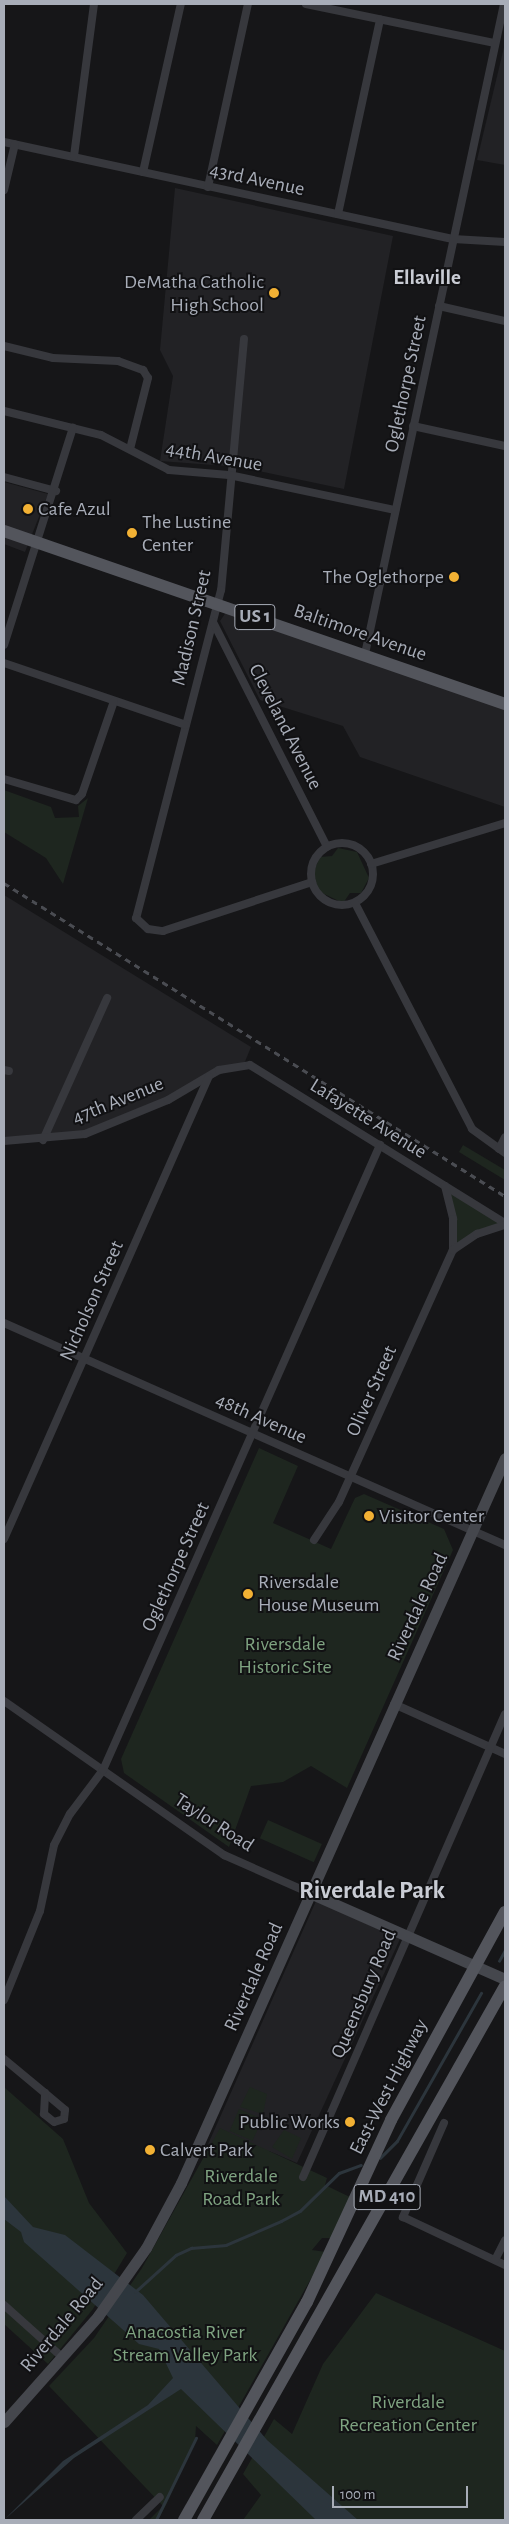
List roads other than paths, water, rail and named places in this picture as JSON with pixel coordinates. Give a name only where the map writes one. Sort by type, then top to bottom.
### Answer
[{"type":"main road","name":"Baltimore Avenue","points":[[4,531],[365,654],[505,704]]},
{"type":"main road","name":"East-West Highway","points":[[184,2520],[322,2270],[391,2120],[505,1912]]},
{"type":"main road","name":"MD 410","points":[[204,2520],[505,1986]]},
{"type":"street","points":[[74,156],[94,4]]},
{"type":"street","points":[[143,172],[180,4]]},
{"type":"street","points":[[208,187],[248,4]]},
{"type":"street","points":[[306,4],[495,43]]},
{"type":"street","name":"Oglethorpe Street","points":[[365,654],[504,4]]},
{"type":"street","points":[[338,214],[380,19]]},
{"type":"street","name":"43rd Avenue","points":[[4,142],[453,239],[505,242]]},
{"type":"street","points":[[4,190],[15,144]]},
{"type":"street","points":[[439,306],[505,321]]},
{"type":"street","name":"Madison Street","points":[[244,339],[229,475],[218,604],[136,918],[148,929],[163,931],[312,882]]},
{"type":"street","points":[[4,346],[52,358],[118,362],[143,370],[148,378],[130,449]]},
{"type":"street","name":"44th Avenue","points":[[4,411],[73,428],[130,449],[169,470],[229,475],[395,510]]},
{"type":"street","points":[[413,426],[505,446]]},
{"type":"street","points":[[4,645],[56,492],[73,428]]},
{"type":"street","points":[[4,477],[56,492]]},
{"type":"street","name":"Cleveland Avenue","points":[[213,622],[327,847]]},
{"type":"street","points":[[4,663],[186,725]]},
{"type":"street","points":[[4,779],[76,800],[82,794],[114,701]]},
{"type":"street","points":[[371,864],[505,823]]},
{"type":"street","points":[[354,846],[371,864],[369,889],[355,903],[329,903],[312,882],[314,862],[327,847],[354,846]]},
{"type":"street","points":[[355,903],[459,1105],[477,1135],[502,1151],[505,1137]]},
{"type":"street","points":[[43,1140],[107,998]]},
{"type":"street","name":"Lafayette Avenue","points":[[209,1076],[228,1067],[250,1065],[505,1224]]},
{"type":"street","name":"47th Avenue","points":[[4,1141],[43,1140],[103,1128],[209,1076]]},
{"type":"street","name":"Nicholson Street","points":[[4,1539],[209,1076]]},
{"type":"street","name":"Oglethorpe Street","points":[[4,2000],[40,1911],[54,1845],[70,1814],[104,1770],[380,1145]]},
{"type":"street","name":"Oliver Street","points":[[314,1540],[331,1519],[453,1250],[453,1219],[445,1186]]},
{"type":"street","points":[[453,1250],[477,1234],[505,1224]]},
{"type":"street","name":"48th Avenue","points":[[4,1323],[505,1545]]},
{"type":"street","name":"Riverdale Road","points":[[4,2422],[98,2316],[131,2271],[200,2144],[505,1458]]},
{"type":"street","name":"Taylor Road","points":[[4,1701],[224,1855],[505,1979]]},
{"type":"street","points":[[394,1704],[505,1754]]},
{"type":"street","name":"Queensbury Road","points":[[303,2177],[505,1714]]},
{"type":"street","points":[[4,2059],[45,2093]]},
{"type":"street","points":[[444,2123],[403,2217],[505,2265]]},
{"type":"street","points":[[495,2260],[505,2240]]},
{"type":"street","points":[[4,2305],[62,2357]]},
{"type":"street","points":[[136,2520],[160,2497]]},
{"type":"waterway","points":[[499,1961],[505,1950]]},
{"type":"waterway","points":[[380,2158],[397,2141],[481,1993]]},
{"type":"waterway","points":[[135,2292],[176,2255],[191,2248],[226,2245],[281,2221],[300,2211],[339,2173],[361,2165]]},
{"type":"waterway","points":[[156,2520],[196,2438]]},
{"type":"railway","points":[[4,883],[505,1196]]},
{"type":"place","name":"DeMatha Catholic High School","points":[[274,293]]},
{"type":"place","name":"Cafe Azul","points":[[28,509]]},
{"type":"place","name":"The Lustine Center","points":[[132,533]]},
{"type":"place","name":"The Oglethorpe","points":[[454,577]]},
{"type":"place","name":"Visitor Center","points":[[369,1516]]},
{"type":"place","name":"Riversdale House Museum","points":[[248,1594]]},
{"type":"place","name":"Public Works","points":[[350,2122]]},
{"type":"place","name":"Calvert Park","points":[[150,2150]]},
{"type":"district","name":"Ellaville","points":[[427,278]]},
{"type":"district","name":"Riverdale Park","points":[[372,1891]]},
{"type":"park label","name":"Riversdale Historic Site","points":[[285,1656]]},
{"type":"park label","name":"Riverdale Road Park","points":[[241,2188]]},
{"type":"park label","name":"Anacostia River Stream Valley Park","points":[[185,2344]]},
{"type":"park label","name":"Riverdale Recreation Center","points":[[408,2414]]}]
